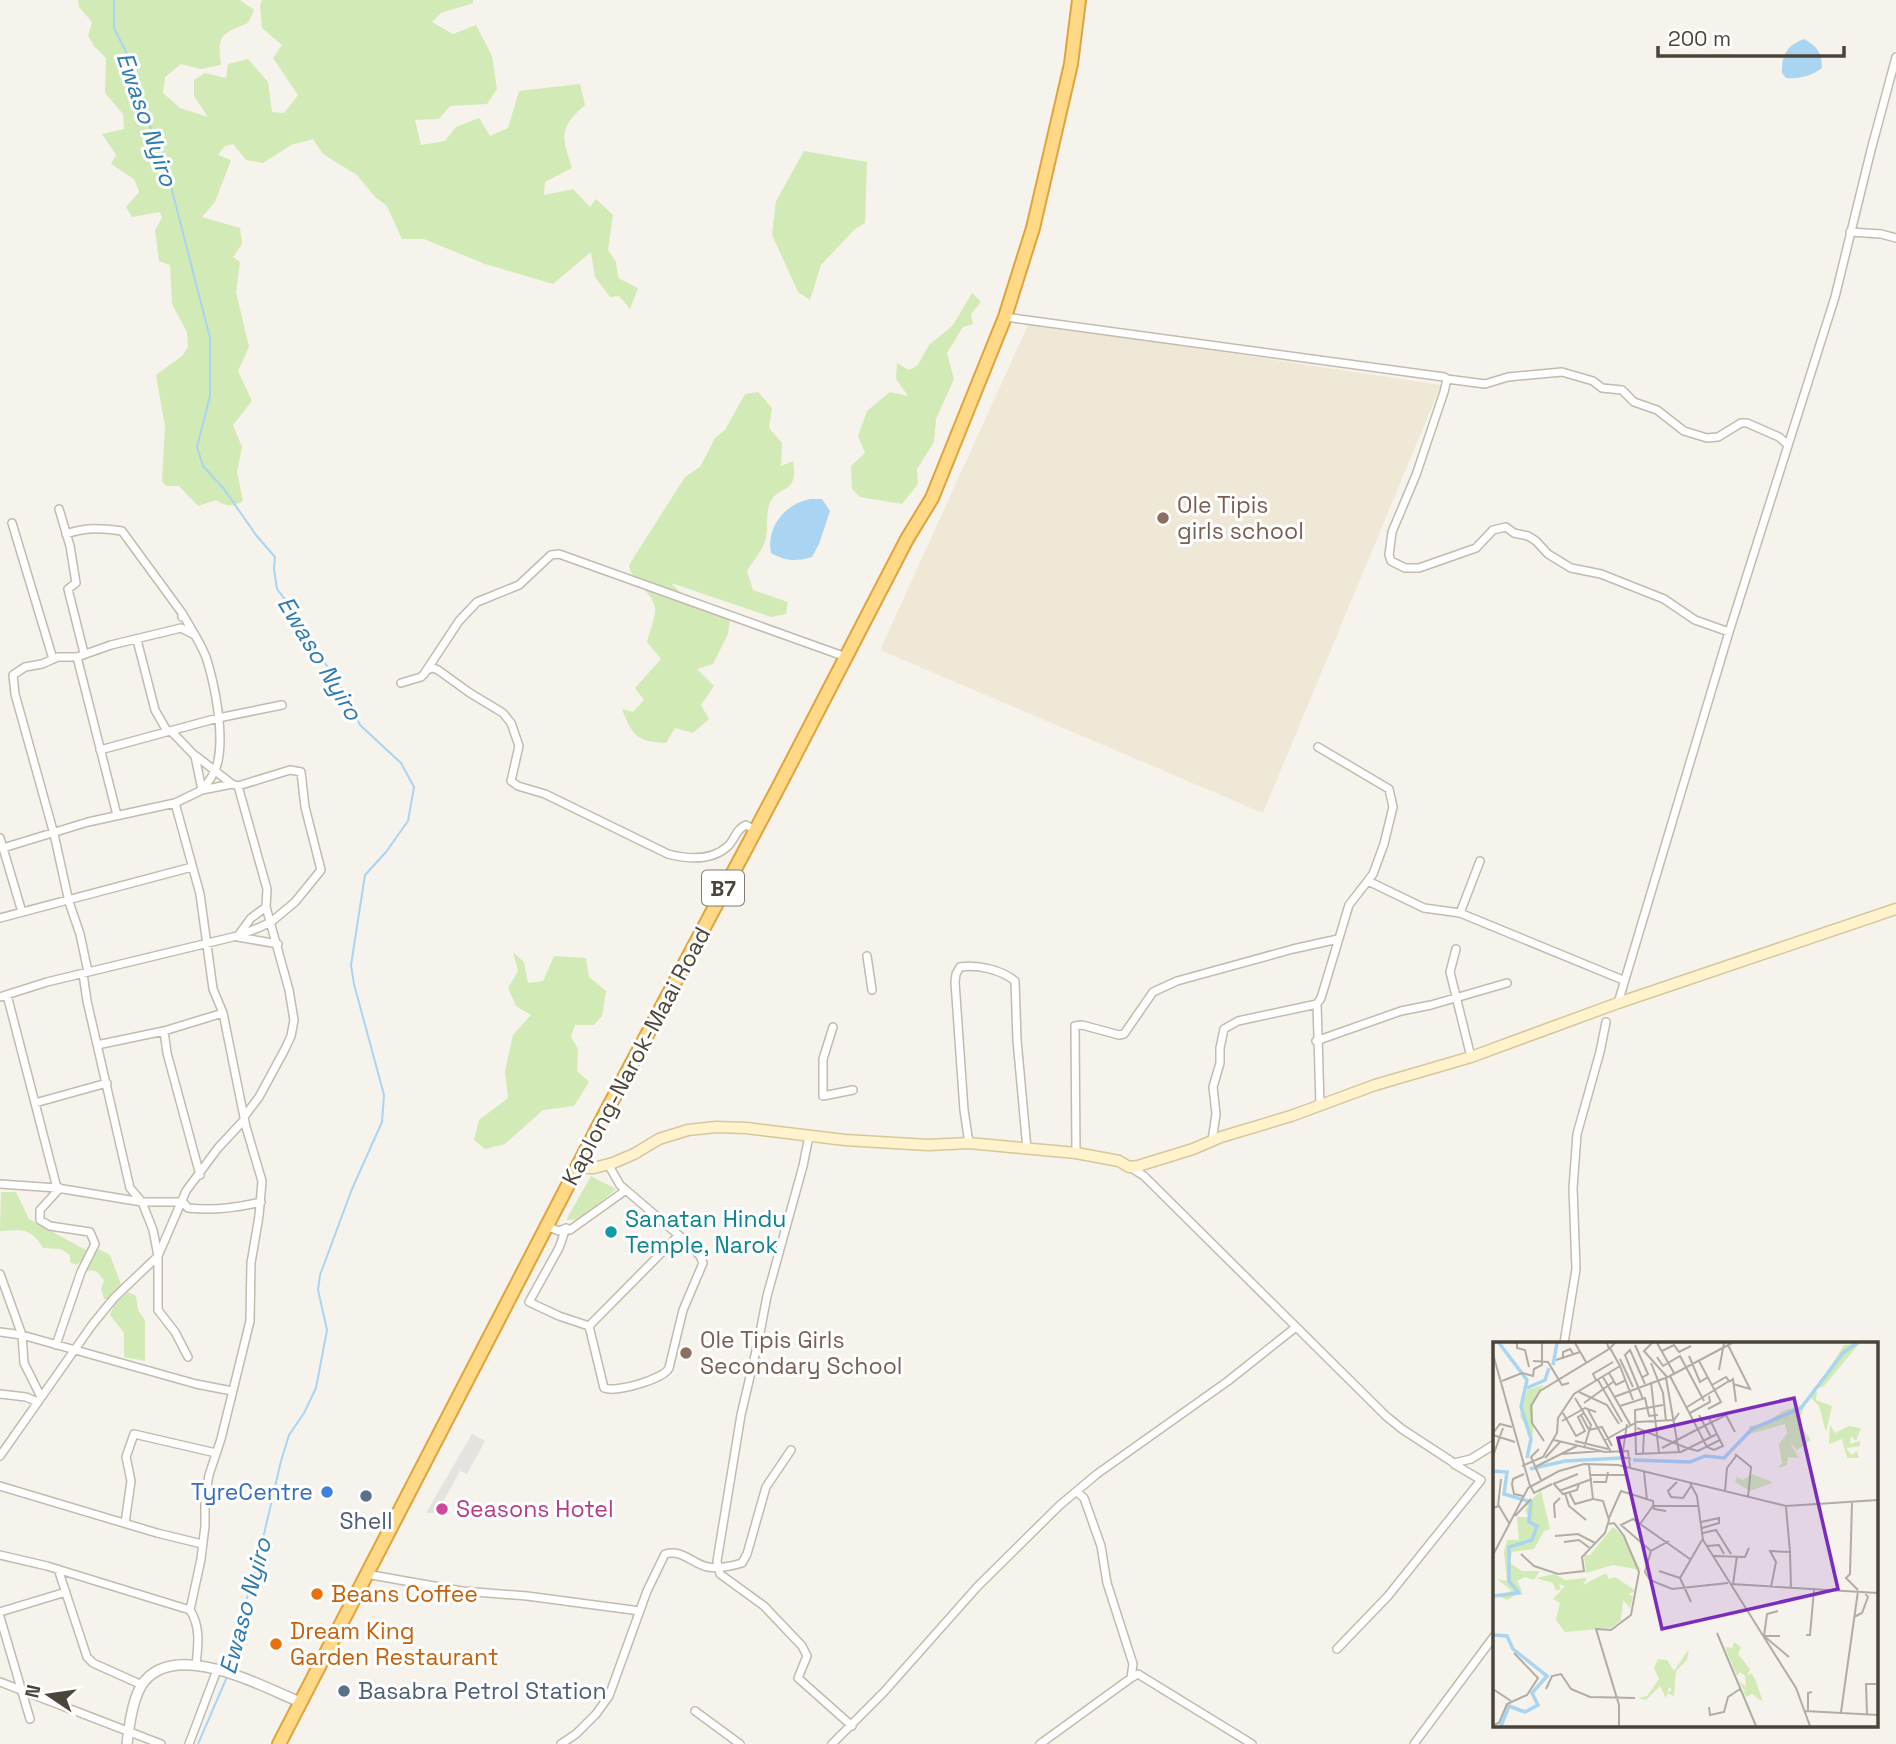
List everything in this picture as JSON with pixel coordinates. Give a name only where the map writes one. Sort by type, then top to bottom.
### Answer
[{"type":"highway","name":"Kaplong-Narok-Maai Road","points":[[279,1744],[546,1226],[907,539],[932,498],[1005,317],[1033,228],[1071,64],[1079,0]]},
{"type":"main road","points":[[577,1168],[608,1164],[634,1154],[659,1139],[696,1129],[746,1128],[809,1136],[928,1145],[969,1143],[1076,1153],[1119,1161],[1129,1167],[1168,1157],[1375,1085],[1472,1057],[1618,1003],[1896,909]]},
{"type":"street","points":[[1618,1003],[1729,632],[1835,297],[1896,57]]},
{"type":"street","points":[[1850,232],[1896,238]]},
{"type":"street","points":[[1005,317],[1485,384],[1508,377],[1562,372],[1593,381],[1602,388],[1622,390],[1634,402],[1657,410],[1684,431],[1707,438],[1718,437],[1741,423],[1747,423],[1787,444]]},
{"type":"street","points":[[1447,379],[1416,475],[1392,532],[1389,555],[1391,561],[1405,568],[1419,568],[1476,548],[1493,530],[1506,527],[1536,541],[1548,554],[1571,568],[1601,574],[1664,599],[1695,620],[1729,632]]},
{"type":"street","points":[[59,509],[76,583],[68,589],[100,750],[117,815]]},
{"type":"street","points":[[12,523],[53,659]]},
{"type":"street","points":[[66,534],[81,528],[97,527],[122,531],[195,635],[208,666],[218,718],[218,761],[215,771],[202,790]]},
{"type":"street","points":[[401,683],[421,677],[459,621],[477,602],[519,585],[551,555],[559,554],[846,657]]},
{"type":"street","points":[[181,628],[182,613]]},
{"type":"street","points":[[188,1357],[175,1332],[158,1310],[158,1256],[153,1230],[142,1202],[131,1188],[97,1045],[86,973],[54,834],[15,694],[13,675],[25,667],[53,659],[81,655],[181,628],[195,635]]},
{"type":"street","points":[[0,1456],[114,1298],[158,1256],[187,1191],[218,1148],[244,1119],[269,1080],[291,1036],[293,1009],[267,907],[267,889],[235,785],[195,756],[169,731],[155,710],[137,640]]},
{"type":"street","points":[[427,670],[438,670],[470,694],[503,713],[511,723],[519,746],[511,781],[518,786],[545,794],[668,854],[689,860],[720,852],[730,845],[739,828],[746,825],[755,830]]},
{"type":"street","points":[[100,750],[218,718],[282,705]]},
{"type":"street","points":[[1318,747],[1390,789],[1393,807],[1373,874],[1349,905],[1317,1004],[1320,1104]]},
{"type":"street","points":[[195,756],[202,790]]},
{"type":"street","points":[[3,848],[117,815],[175,803],[202,790],[235,785],[290,770],[301,772],[305,807],[321,870],[295,902],[271,922],[237,936],[3,996],[59,1188]]},
{"type":"street","points":[[175,803],[203,912],[213,989],[223,1013],[244,1119],[262,1181],[251,1263],[250,1321],[205,1499],[196,1590],[190,1610]]},
{"type":"street","points":[[0,838],[22,912]]},
{"type":"street","points":[[1460,913],[1480,861]]},
{"type":"street","points":[[0,918],[69,902],[192,867]]},
{"type":"street","points":[[1368,881],[1424,908],[1460,913],[1623,980]]},
{"type":"street","points":[[237,936],[251,918],[267,907]]},
{"type":"street","points":[[237,936],[278,944]]},
{"type":"street","points":[[1076,1153],[1075,1026],[1082,1025],[1124,1034],[1153,992],[1159,989],[1293,949],[1338,939]]},
{"type":"street","points":[[1456,948],[1450,972],[1472,1057]]},
{"type":"street","points":[[867,956],[872,990]]},
{"type":"street","points":[[969,1143],[964,1110],[955,982],[960,967],[967,966],[998,971],[1015,981],[1017,1040],[1027,1149]]},
{"type":"street","points":[[1317,1041],[1401,1011],[1507,983]]},
{"type":"street","points":[[1212,1141],[1216,1114],[1213,1087],[1220,1063],[1224,1029],[1238,1021],[1317,1004]]},
{"type":"street","points":[[97,1045],[164,1031],[223,1013]]},
{"type":"street","points":[[1564,1342],[1576,1269],[1573,1188],[1577,1134],[1606,1022]]},
{"type":"street","points":[[833,1027],[823,1059],[823,1096],[853,1090]]},
{"type":"street","points":[[164,1031],[167,1054],[200,1175]]},
{"type":"street","points":[[35,1103],[107,1083]]},
{"type":"street","points":[[809,1136],[767,1296],[741,1415],[717,1561],[723,1577],[764,1606],[802,1646],[807,1656],[798,1678],[852,1726]]},
{"type":"street","points":[[589,1325],[604,1388],[614,1391],[664,1375],[668,1372],[683,1310],[703,1264],[700,1256],[620,1185],[608,1164]]},
{"type":"street","points":[[1129,1167],[1144,1177],[1386,1416],[1481,1480],[1388,1596],[1337,1649]]},
{"type":"street","points":[[0,1184],[59,1188],[142,1202],[183,1202]]},
{"type":"street","points":[[56,1345],[81,1272],[95,1244],[90,1231],[50,1226],[40,1220],[40,1210],[59,1188]]},
{"type":"street","points":[[546,1226],[559,1231],[566,1228],[570,1230],[626,1190]]},
{"type":"street","points":[[183,1202],[188,1208],[209,1209],[261,1202]]},
{"type":"street","points":[[566,1228],[559,1248],[529,1302],[559,1316],[589,1325]]},
{"type":"street","points":[[589,1325],[678,1236]]},
{"type":"street","points":[[0,1274],[22,1335],[24,1363],[39,1399]]},
{"type":"street","points":[[832,1744],[852,1726],[1024,1538],[1097,1474],[1218,1389],[1296,1327]]},
{"type":"street","points":[[0,1332],[22,1335],[196,1384],[232,1391]]},
{"type":"street","points":[[0,1394],[39,1399]]},
{"type":"street","points":[[125,1523],[131,1481],[126,1457],[134,1434],[216,1453]]},
{"type":"street","points":[[1454,1464],[1471,1460],[1493,1445]]},
{"type":"street","points":[[561,1744],[576,1734],[605,1703],[665,1554],[683,1554],[705,1567],[718,1568],[739,1564],[745,1560],[766,1487],[792,1450]]},
{"type":"street","points":[[0,1486],[202,1544]]},
{"type":"street","points":[[1077,1492],[1084,1498],[1101,1546],[1107,1583],[1133,1664],[1131,1678]]},
{"type":"street","points":[[0,1555],[58,1569],[190,1610],[196,1621],[198,1637],[196,1665]]},
{"type":"street","points":[[58,1569],[87,1657],[93,1663],[142,1685]]},
{"type":"street","points":[[365,1573],[462,1591],[527,1596],[640,1611]]},
{"type":"street","points":[[30,1719],[0,1614],[66,1592]]},
{"type":"street","points":[[1414,1744],[1493,1638]]},
{"type":"street","points":[[127,1744],[142,1685],[162,1668],[184,1664],[217,1670],[247,1679],[300,1702]]},
{"type":"street","points":[[189,1744],[217,1670]]},
{"type":"street","points":[[1040,1744],[1138,1674],[1252,1744]]},
{"type":"street","points":[[0,1682],[161,1744]]},
{"type":"street","points":[[695,1711],[740,1744]]},
{"type":"shaded area","name":"Ole Tipis girls school","points":[[1029,323],[1441,385],[1263,813],[880,650]]},
{"type":"shaded area","points":[[472,1434],[485,1441],[467,1474],[460,1471],[437,1513],[426,1513]]},
{"type":"green space","points":[[78,0],[240,0],[254,10],[248,23],[223,37],[220,47],[221,65],[201,69],[181,64],[165,77],[163,93],[180,108],[208,117],[194,96],[194,80],[205,73],[226,78],[228,64],[248,59],[268,82],[272,112],[284,113],[298,95],[273,58],[282,45],[262,28],[262,0],[473,0],[473,3],[441,13],[432,22],[453,34],[476,25],[492,56],[497,89],[487,104],[450,106],[439,119],[415,120],[421,145],[445,141],[456,127],[479,118],[490,136],[508,128],[519,91],[580,84],[585,105],[570,120],[565,134],[572,168],[545,182],[544,195],[573,189],[590,207],[596,199],[613,215],[608,250],[616,262],[618,278],[638,288],[630,309],[619,296],[610,297],[595,277],[591,252],[553,284],[485,264],[424,239],[402,239],[387,206],[375,197],[357,175],[323,154],[313,139],[291,145],[263,163],[246,160],[233,144],[225,146],[218,155],[231,160],[215,202],[202,217],[240,228],[242,244],[233,257],[240,262],[236,292],[249,347],[238,371],[252,401],[233,425],[242,447],[237,472],[243,501],[229,505],[216,500],[198,506],[179,486],[166,486],[162,481],[165,427],[156,375],[182,356],[188,347],[187,332],[172,304],[170,265],[159,261],[155,230],[162,218],[160,212],[132,217],[126,207],[139,192],[134,179],[111,164],[116,155],[102,134],[124,129],[123,114],[105,93],[106,58],[88,36],[92,22],[79,7]]},
{"type":"green space","points":[[804,151],[867,162],[865,223],[855,229],[821,265],[810,300],[798,292],[772,235],[776,201]]},
{"type":"green space","points":[[972,293],[981,302],[971,314],[973,324],[963,327],[947,353],[954,379],[936,419],[934,442],[917,469],[918,484],[902,504],[860,497],[852,489],[851,466],[865,453],[858,436],[867,411],[890,392],[908,396],[896,379],[897,363],[909,370],[917,366],[929,345],[953,325]]},
{"type":"green space","points":[[758,392],[772,408],[769,428],[782,443],[781,466],[793,461],[794,472],[790,485],[777,493],[769,505],[765,542],[747,571],[753,590],[788,602],[786,614],[771,617],[671,583],[681,593],[731,611],[728,634],[713,664],[697,669],[714,686],[701,705],[709,719],[693,733],[675,728],[666,743],[648,741],[633,731],[622,709],[633,712],[644,700],[635,688],[661,659],[647,642],[654,616],[653,602],[634,577],[629,565],[685,477],[700,467],[715,438],[725,430],[745,394]]},
{"type":"green space","points":[[513,952],[524,962],[528,983],[543,981],[554,956],[586,958],[589,977],[606,991],[602,1016],[594,1025],[575,1025],[571,1037],[578,1049],[577,1071],[589,1082],[574,1106],[543,1110],[505,1144],[485,1149],[474,1140],[479,1120],[508,1098],[505,1071],[513,1035],[531,1015],[516,1006],[508,988],[518,971]]},
{"type":"green space","points":[[591,1176],[616,1189],[580,1219],[566,1220]]},
{"type":"green space","points":[[1,1192],[16,1192],[29,1219],[86,1250],[83,1260],[76,1265],[70,1262],[70,1255],[61,1249],[43,1248],[34,1236],[25,1231],[0,1231]]},
{"type":"green space","points":[[99,1249],[110,1255],[122,1287],[109,1299],[104,1299],[101,1289],[104,1281],[100,1276],[95,1271],[87,1271],[84,1268],[91,1254]]},
{"type":"green space","points":[[128,1292],[136,1296],[138,1310],[145,1320],[145,1361],[124,1357],[124,1333],[110,1315],[114,1305]]},
{"type":"water","points":[[1804,39],[1818,50],[1822,68],[1806,76],[1786,78],[1782,73],[1784,56],[1789,48]]},
{"type":"water","points":[[810,499],[822,499],[830,511],[812,557],[791,560],[771,553],[771,534],[779,518],[793,506]]},
{"type":"waterway","name":"Ewaso Nyiro","points":[[114,0],[114,28],[138,76],[148,122],[163,155],[210,338],[210,396],[197,447],[203,466],[224,489],[275,557],[277,589],[340,685],[360,725],[401,763],[414,787],[408,821],[386,852],[365,875],[351,965],[384,1095],[382,1122],[352,1189],[320,1275],[318,1290],[327,1330],[316,1388],[289,1435],[281,1461],[254,1577],[239,1622],[230,1669]]},
{"type":"waterway","name":"Ewaso Nyiro","points":[[198,1744],[227,1677]]},
{"type":"place","name":"Ole Tipis girls school","points":[[1163,518]]},
{"type":"place","name":"Sanatan Hindu Temple, Narok","points":[[611,1232]]},
{"type":"place","name":"Ole Tipis Girls Secondary School","points":[[686,1353]]},
{"type":"place","name":"TyreCentre","points":[[327,1492]]},
{"type":"place","name":"Shell","points":[[366,1496]]},
{"type":"place","name":"Seasons Hotel","points":[[442,1509]]},
{"type":"place","name":"Beans Coffee","points":[[317,1594]]},
{"type":"place","name":"Dream King Garden Restaurant","points":[[276,1644]]},
{"type":"place","name":"Basabra Petrol Station","points":[[344,1691]]}]
